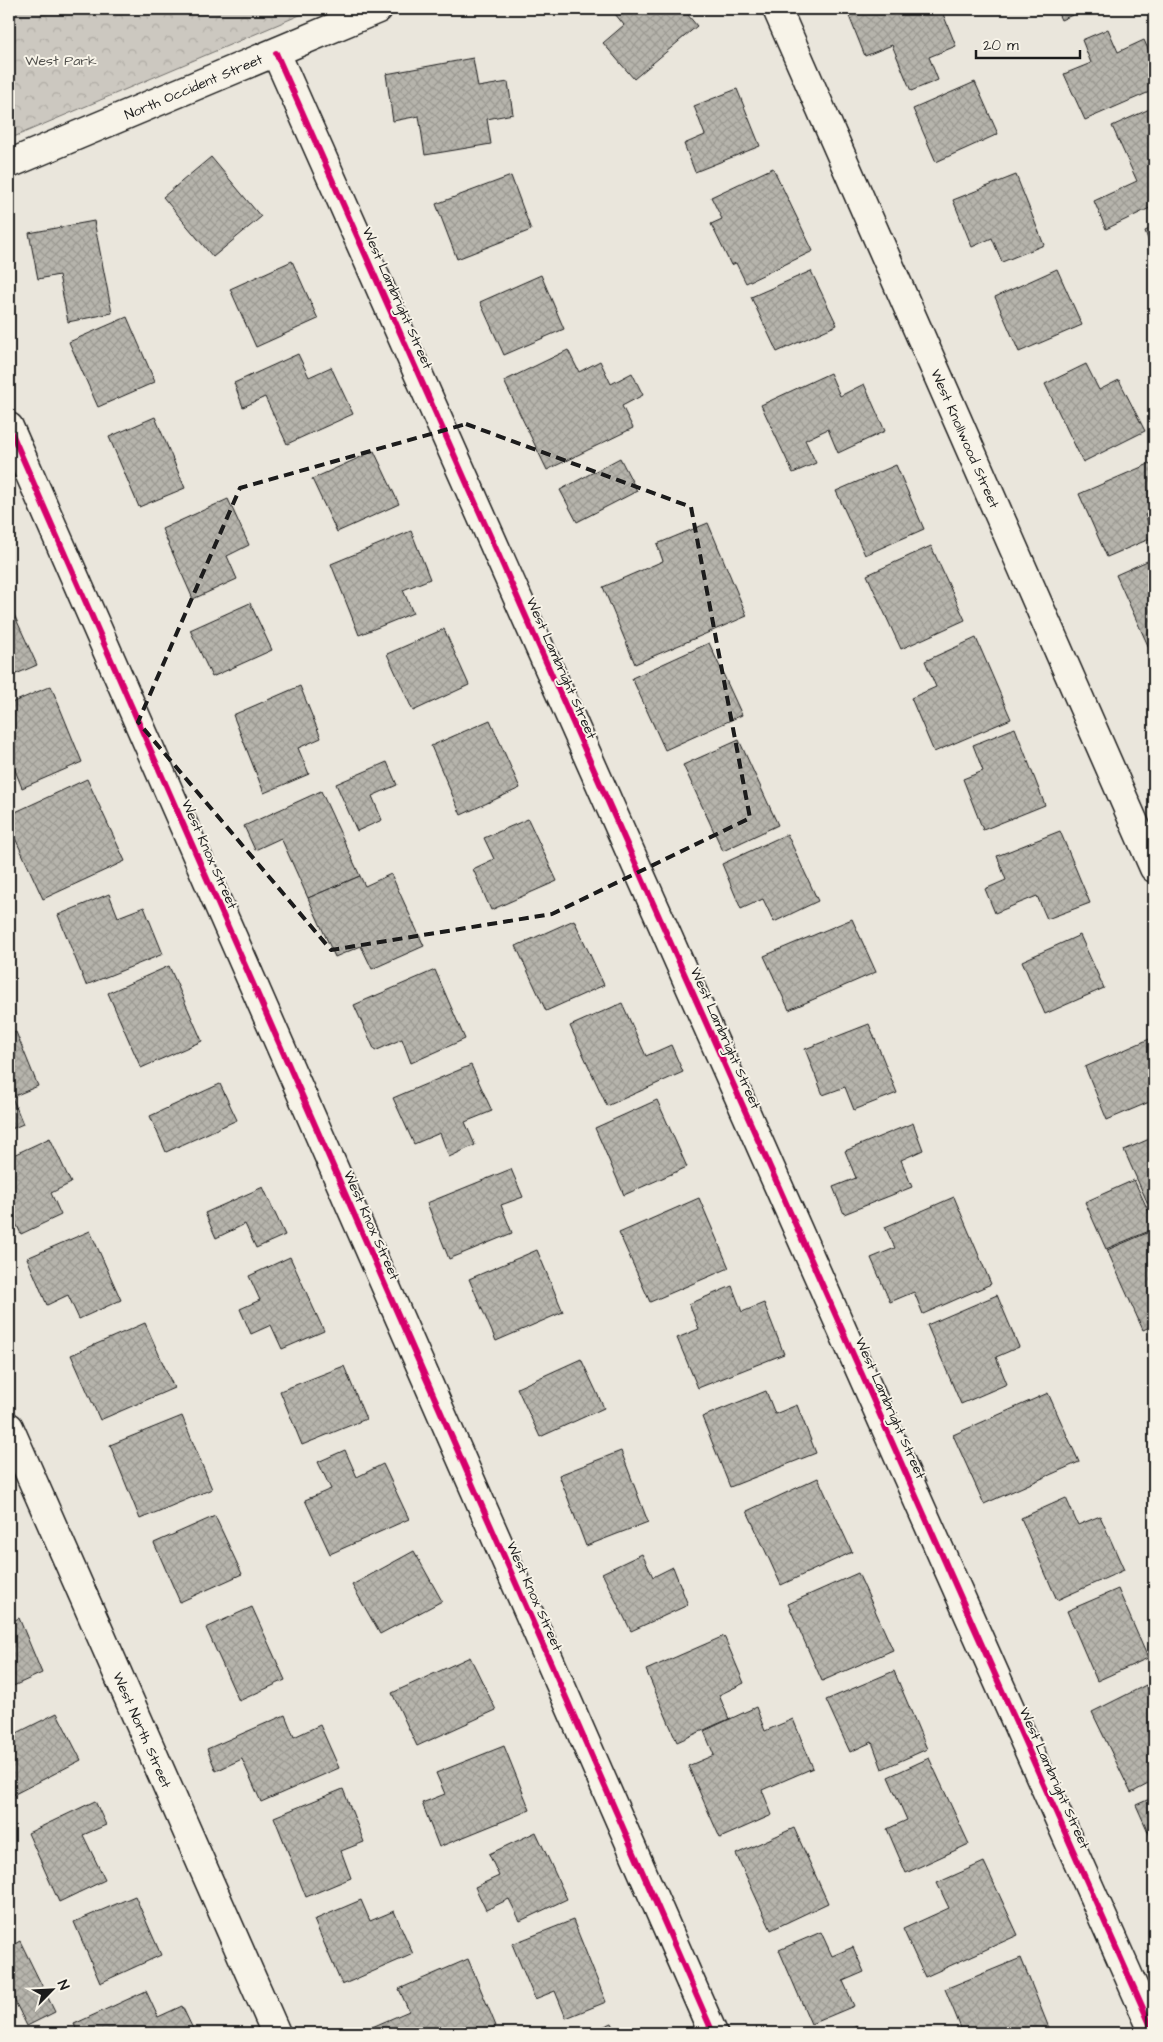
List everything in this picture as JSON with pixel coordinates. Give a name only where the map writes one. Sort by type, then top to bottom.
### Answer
[{"type":"street","name":"North Occident Street","points":[[9,164],[378,9]]},
{"type":"street","name":"West Knollwood Street","points":[[777,9],[1154,868]]},
{"type":"street","name":"West Lambright Street","points":[[276,53],[1154,2033]]},
{"type":"street","name":"West Knox Street","points":[[9,428],[713,2033]]},
{"type":"street","name":"West North Street","points":[[9,1426],[276,2033]]},
{"type":"highlighted area","points":[[466,424],[691,507],[750,818],[552,914],[331,950],[138,722],[240,488]]},
{"type":"green space","name":"West Park","points":[[9,9],[314,9],[9,139]]},
{"type":"building","points":[[611,9],[683,9],[697,26],[634,79],[603,43],[624,25]]},
{"type":"building","points":[[852,9],[941,9],[956,46],[929,57],[938,80],[911,91],[892,45],[865,56],[847,11]]},
{"type":"building","points":[[1056,9],[1086,9],[1061,20]]},
{"type":"building","points":[[1108,29],[1118,52],[1144,40],[1154,62],[1154,90],[1085,120],[1064,74],[1091,63],[1082,40]]},
{"type":"building","points":[[473,58],[478,87],[508,82],[513,114],[487,119],[491,144],[425,155],[419,116],[393,121],[386,74]]},
{"type":"building","points":[[975,82],[998,134],[936,162],[913,109]]},
{"type":"building","points":[[737,89],[760,146],[695,172],[684,144],[705,135],[694,106]]},
{"type":"building","points":[[1154,107],[1154,206],[1106,229],[1094,201],[1137,181],[1112,126]]},
{"type":"building","points":[[211,157],[261,217],[213,257],[163,197]]},
{"type":"building","points":[[773,168],[813,251],[746,283],[736,263],[731,265],[711,224],[722,219],[711,197]]},
{"type":"building","points":[[1016,175],[1044,245],[1002,262],[992,238],[972,247],[953,200]]},
{"type":"building","points":[[511,176],[531,230],[457,259],[436,204]]},
{"type":"building","points":[[94,221],[112,313],[68,322],[59,275],[38,279],[29,233]]},
{"type":"building","points":[[1154,227],[1154,256],[1145,231]]},
{"type":"building","points":[[292,261],[318,319],[256,347],[230,289]]},
{"type":"building","points":[[1057,269],[1082,325],[1019,352],[995,297]]},
{"type":"building","points":[[811,271],[837,325],[777,352],[751,297]]},
{"type":"building","points":[[541,275],[564,329],[504,355],[480,302]]},
{"type":"building","points":[[127,317],[155,382],[98,407],[69,342]]},
{"type":"building","points":[[568,350],[579,372],[600,361],[611,384],[632,373],[643,395],[622,406],[633,428],[547,470],[504,381]]},
{"type":"building","points":[[298,354],[309,377],[331,367],[353,414],[287,444],[265,397],[243,407],[234,383]]},
{"type":"building","points":[[1086,364],[1099,390],[1119,380],[1145,431],[1083,462],[1045,384]]},
{"type":"building","points":[[830,373],[840,396],[864,384],[885,431],[838,453],[828,429],[805,440],[816,463],[793,473],[761,405]]},
{"type":"building","points":[[155,417],[185,488],[139,507],[109,437]]},
{"type":"building","points":[[374,451],[399,504],[337,532],[312,479]]},
{"type":"building","points":[[620,458],[637,491],[577,522],[560,490]]},
{"type":"building","points":[[1151,463],[1154,471],[1154,512],[1145,515],[1154,537],[1107,557],[1079,494]]},
{"type":"building","points":[[896,465],[924,529],[865,555],[836,491]]},
{"type":"building","points":[[228,499],[249,545],[227,556],[237,579],[193,599],[162,529]]},
{"type":"building","points":[[708,523],[747,616],[635,664],[603,587],[663,561],[657,544]]},
{"type":"building","points":[[411,531],[430,579],[403,590],[413,613],[359,635],[331,564]]},
{"type":"building","points":[[931,546],[965,620],[901,649],[867,575]]},
{"type":"building","points":[[1154,558],[1154,648],[1150,650],[1116,575]]},
{"type":"building","points":[[250,603],[272,650],[212,677],[190,630]]},
{"type":"building","points":[[11,608],[37,665],[9,677],[9,609]]},
{"type":"building","points":[[444,629],[469,685],[413,711],[387,654]]},
{"type":"building","points":[[976,638],[1011,719],[934,752],[911,698],[936,687],[925,661]]},
{"type":"building","points":[[709,643],[742,715],[665,750],[632,678]]},
{"type":"building","points":[[51,686],[82,762],[22,788],[9,755],[9,704]]},
{"type":"building","points":[[300,686],[321,738],[298,748],[309,774],[264,793],[233,715]]},
{"type":"building","points":[[490,720],[520,788],[461,815],[431,746]]},
{"type":"building","points":[[1015,728],[1045,805],[983,830],[963,779],[983,771],[973,745]]},
{"type":"building","points":[[739,740],[778,825],[723,851],[683,765]]},
{"type":"building","points":[[387,762],[397,785],[372,796],[382,820],[357,831],[336,784]]},
{"type":"building","points":[[87,779],[125,861],[43,899],[9,825],[9,815]]},
{"type":"building","points":[[321,791],[360,876],[308,898],[281,838],[255,850],[244,826]]},
{"type":"building","points":[[528,819],[557,881],[491,910],[473,869],[494,859],[484,838]]},
{"type":"building","points":[[1060,831],[1090,903],[1047,919],[1037,896],[995,913],[985,889],[1006,880],[997,856]]},
{"type":"building","points":[[787,834],[818,901],[774,922],[763,899],[741,909],[722,864]]},
{"type":"building","points":[[391,874],[424,946],[372,969],[361,946],[335,957],[308,898],[360,876],[365,886]]},
{"type":"building","points":[[109,894],[118,917],[144,907],[163,954],[86,985],[58,915]]},
{"type":"building","points":[[852,919],[876,972],[789,1010],[764,956]]},
{"type":"building","points":[[574,920],[604,985],[546,1011],[516,946]]},
{"type":"building","points":[[1080,935],[1104,988],[1045,1014],[1022,961]]},
{"type":"building","points":[[169,966],[202,1041],[141,1068],[108,993]]},
{"type":"building","points":[[435,970],[465,1039],[411,1063],[402,1039],[375,1051],[354,1005]]},
{"type":"building","points":[[622,1003],[646,1056],[671,1045],[683,1072],[607,1106],[570,1026]]},
{"type":"building","points":[[869,1024],[897,1093],[854,1110],[845,1087],[823,1095],[805,1049]]},
{"type":"building","points":[[16,1032],[38,1086],[12,1097],[23,1124],[9,1130],[9,1035]]},
{"type":"building","points":[[1154,1037],[1154,1100],[1107,1120],[1085,1067]]},
{"type":"building","points":[[471,1065],[492,1111],[465,1122],[475,1145],[449,1157],[440,1133],[414,1144],[393,1098]]},
{"type":"building","points":[[220,1084],[237,1120],[166,1152],[150,1116]]},
{"type":"building","points":[[657,1100],[687,1167],[624,1195],[595,1128]]},
{"type":"building","points":[[913,1123],[923,1150],[901,1160],[912,1187],[844,1214],[833,1187],[856,1178],[845,1151]]},
{"type":"building","points":[[1154,1137],[1154,1201],[1148,1204],[1124,1150]]},
{"type":"building","points":[[50,1138],[71,1183],[51,1193],[61,1215],[21,1234],[9,1208],[9,1157]]},
{"type":"building","points":[[511,1169],[523,1197],[501,1205],[512,1233],[449,1259],[427,1203]]},
{"type":"building","points":[[1134,1180],[1154,1223],[1154,1229],[1106,1249],[1085,1202]]},
{"type":"building","points":[[263,1187],[285,1235],[256,1248],[245,1224],[216,1238],[205,1213]]},
{"type":"building","points":[[954,1197],[991,1284],[923,1314],[914,1292],[890,1302],[871,1258],[895,1248],[885,1227]]},
{"type":"building","points":[[699,1198],[729,1268],[650,1302],[619,1233]]},
{"type":"building","points":[[1154,1230],[1154,1325],[1143,1330],[1107,1250]]},
{"type":"building","points":[[90,1231],[121,1300],[79,1319],[68,1295],[47,1305],[27,1258]]},
{"type":"building","points":[[537,1250],[563,1312],[496,1341],[469,1279]]},
{"type":"building","points":[[290,1257],[324,1331],[282,1349],[271,1325],[251,1334],[240,1309],[260,1300],[249,1276]]},
{"type":"building","points":[[732,1286],[742,1312],[764,1303],[784,1354],[698,1388],[677,1338],[699,1329],[689,1304]]},
{"type":"building","points":[[997,1295],[1019,1347],[996,1357],[1007,1384],[961,1404],[927,1325]]},
{"type":"building","points":[[145,1323],[174,1388],[100,1420],[71,1355]]},
{"type":"building","points":[[581,1359],[604,1408],[540,1437],[517,1388]]},
{"type":"building","points":[[344,1366],[366,1419],[302,1445],[280,1391]]},
{"type":"building","points":[[766,1391],[775,1414],[797,1405],[816,1453],[730,1487],[702,1417]]},
{"type":"building","points":[[1048,1393],[1079,1462],[984,1504],[953,1435]]},
{"type":"building","points":[[182,1416],[212,1489],[140,1519],[110,1445]]},
{"type":"building","points":[[345,1450],[357,1477],[383,1464],[409,1519],[330,1554],[305,1500],[331,1489],[318,1462]]},
{"type":"building","points":[[621,1451],[648,1522],[586,1546],[559,1475]]},
{"type":"building","points":[[818,1478],[852,1552],[781,1585],[747,1511]]},
{"type":"building","points":[[1066,1498],[1078,1525],[1100,1516],[1124,1570],[1057,1600],[1021,1518]]},
{"type":"building","points":[[215,1516],[242,1574],[180,1602],[154,1543]]},
{"type":"building","points":[[414,1551],[442,1601],[380,1634],[352,1585]]},
{"type":"building","points":[[642,1554],[653,1577],[673,1567],[688,1605],[631,1631],[602,1573]]},
{"type":"building","points":[[858,1573],[893,1650],[822,1681],[788,1604]]},
{"type":"building","points":[[1118,1589],[1148,1658],[1097,1681],[1067,1611]]},
{"type":"building","points":[[252,1607],[285,1680],[239,1701],[206,1628]]},
{"type":"building","points":[[19,1618],[42,1673],[9,1688],[9,1623]]},
{"type":"building","points":[[724,1636],[744,1683],[719,1695],[729,1719],[677,1742],[646,1670]]},
{"type":"building","points":[[470,1657],[496,1710],[417,1746],[392,1693]]},
{"type":"building","points":[[894,1671],[927,1749],[882,1769],[872,1742],[850,1752],[826,1700]]},
{"type":"building","points":[[1146,1685],[1154,1702],[1154,1781],[1131,1793],[1092,1712]]},
{"type":"building","points":[[756,1707],[765,1731],[793,1719],[813,1768],[762,1790],[772,1815],[720,1838],[688,1766],[714,1755],[704,1731]]},
{"type":"building","points":[[57,1713],[81,1760],[9,1797],[9,1737]]},
{"type":"building","points":[[285,1715],[294,1737],[320,1725],[339,1768],[261,1802],[242,1759],[216,1771],[207,1749]]},
{"type":"building","points":[[504,1746],[530,1810],[439,1847],[422,1803],[445,1794],[436,1773]]},
{"type":"building","points":[[929,1758],[969,1844],[906,1873],[887,1829],[907,1820],[888,1777]]},
{"type":"building","points":[[343,1789],[364,1842],[341,1851],[351,1878],[306,1897],[274,1817]]},
{"type":"building","points":[[1154,1797],[1154,1845],[1136,1805]]},
{"type":"building","points":[[95,1801],[106,1825],[83,1835],[105,1880],[59,1902],[28,1833]]},
{"type":"building","points":[[794,1828],[828,1903],[771,1930],[736,1854]]},
{"type":"building","points":[[536,1832],[567,1899],[520,1921],[509,1899],[486,1910],[475,1887],[499,1876],[489,1854]]},
{"type":"building","points":[[984,1862],[1018,1935],[925,1977],[903,1929],[949,1908],[937,1883]]},
{"type":"building","points":[[135,1896],[161,1955],[100,1983],[74,1922]]},
{"type":"building","points":[[361,1900],[370,1921],[394,1911],[413,1954],[342,1985],[314,1920]]},
{"type":"building","points":[[573,1920],[606,2002],[566,2018],[555,1991],[535,1999],[512,1944]]},
{"type":"building","points":[[821,1932],[832,1956],[853,1947],[864,1972],[843,1981],[854,2006],[811,2024],[779,1950]]},
{"type":"building","points":[[20,1941],[55,2012],[27,2026],[9,1989],[9,1947]]},
{"type":"building","points":[[1021,1958],[1051,2033],[963,2033],[945,1989]]},
{"type":"building","points":[[468,1959],[496,2026],[480,2033],[364,2033],[363,2031],[409,2011],[399,1989]]},
{"type":"building","points":[[146,1991],[158,2017],[182,2006],[195,2033],[78,2033],[74,2024]]},
{"type":"building","points":[[612,2023],[617,2033],[588,2033]]},
{"type":"building","points":[[858,2026],[861,2033],[843,2033]]},
{"type":"cycle path","points":[[276,53],[1154,2033]]},
{"type":"cycle path","points":[[9,427],[713,2033]]}]
